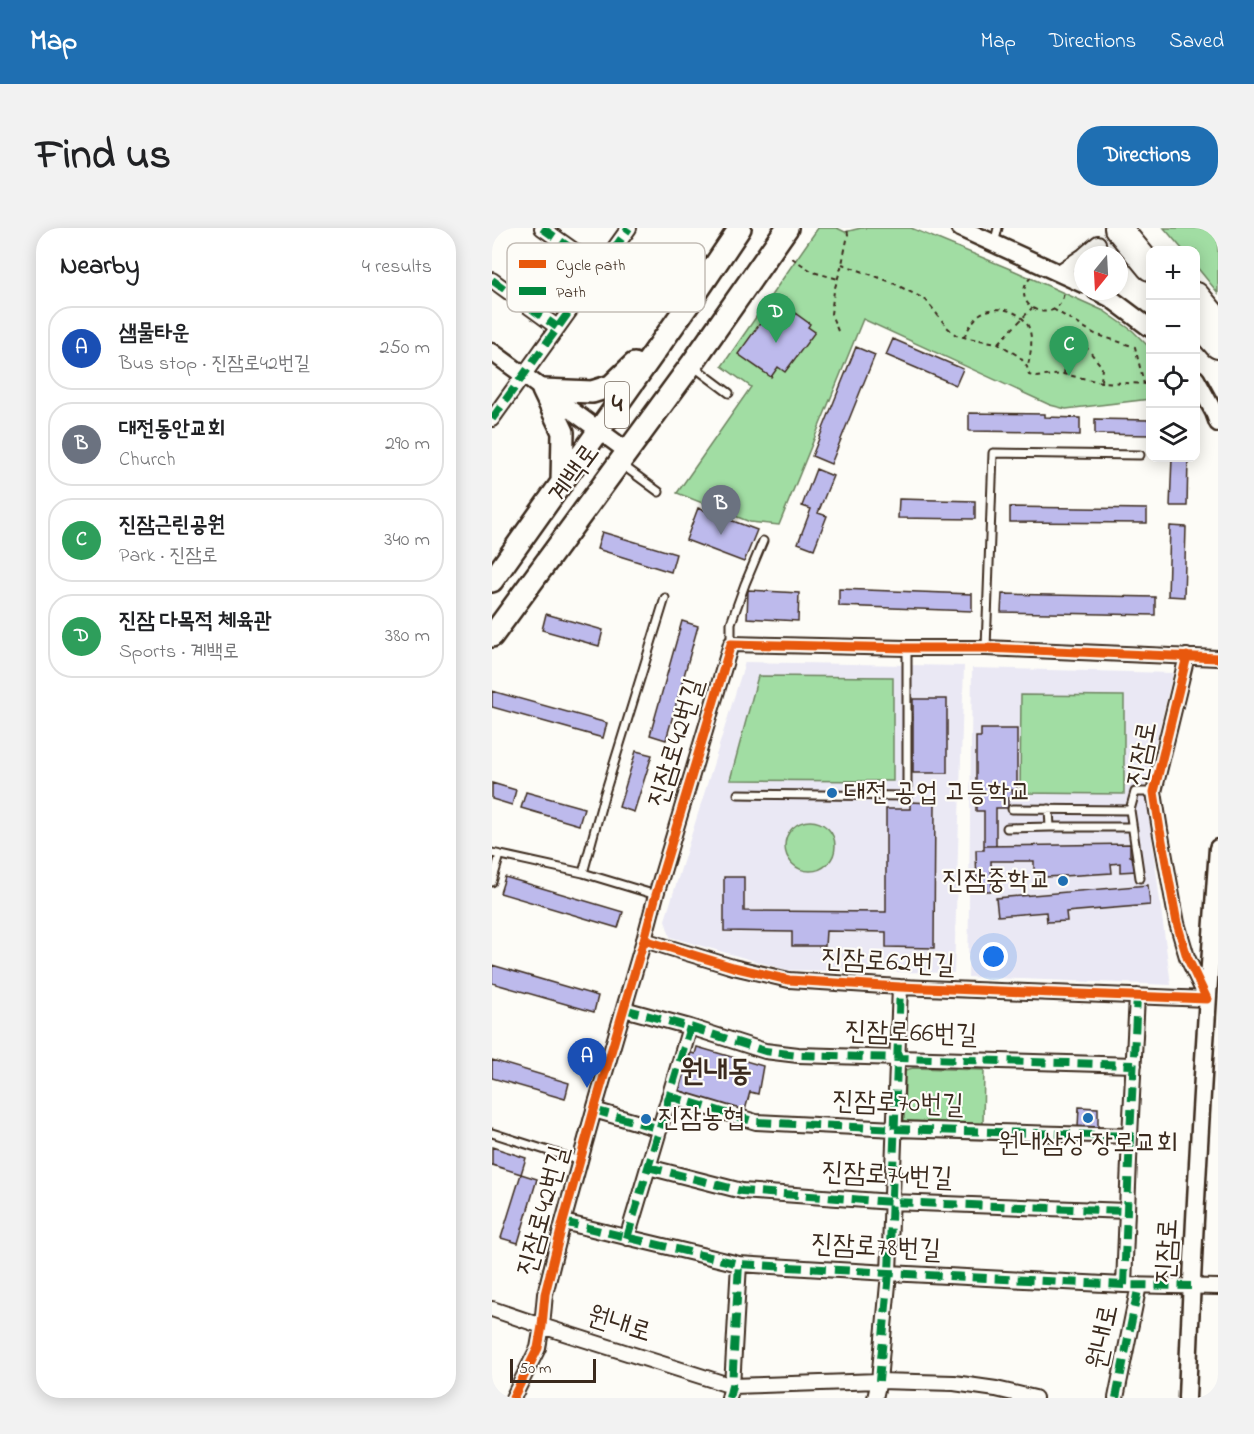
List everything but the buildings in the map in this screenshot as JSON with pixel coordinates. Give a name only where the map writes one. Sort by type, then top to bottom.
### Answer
[{"type":"highway","points":[[1135,228],[1151,246]]},
{"type":"highway","points":[[1108,235],[1146,264]]},
{"type":"highway","points":[[1197,300],[1211,331]]},
{"type":"main road","name":"계백로","points":[[705,279],[740,228]]},
{"type":"main road","name":"계백로","points":[[492,636],[691,365],[787,228]]},
{"type":"main road","name":"계백로","points":[[492,582],[682,312]]},
{"type":"main road","points":[[562,483],[563,432],[543,390],[592,392],[611,386],[632,366],[657,348]]},
{"type":"main road","points":[[492,561],[503,552],[520,544]]},
{"type":"street","points":[[542,228],[563,243]]},
{"type":"street","points":[[618,243],[629,228]]},
{"type":"street","points":[[960,228],[996,236],[1074,280]]},
{"type":"street","points":[[1095,246],[1108,235]]},
{"type":"street","points":[[1059,273],[1074,263]]},
{"type":"street","points":[[492,280],[507,291]]},
{"type":"street","points":[[1113,300],[1146,325]]},
{"type":"street","points":[[536,312],[557,327]]},
{"type":"street","points":[[492,419],[568,312]]},
{"type":"street","points":[[492,352],[599,430],[623,457]]},
{"type":"street","points":[[1200,386],[1218,423]]},
{"type":"street","points":[[730,644],[986,648],[1218,658]]},
{"type":"street","name":"진잠로42번길","points":[[513,1398],[538,1348],[545,1294],[563,1222],[730,644]]},
{"type":"street","name":"진잠로","points":[[1187,656],[1154,792],[1177,923],[1187,957],[1207,999]]},
{"type":"street","name":"진잠로","points":[[1187,1398],[1207,999],[1214,974],[1218,848]]},
{"type":"street","name":"진잠로62번길","points":[[645,940],[733,967],[789,980],[900,987],[1207,999]]},
{"type":"street","points":[[875,1398],[879,1381],[889,1273],[900,987]]},
{"type":"street","points":[[1124,1285],[1137,996]]},
{"type":"street","name":"진잠로66번길","points":[[624,1009],[765,1051],[798,1055],[1134,1065]]},
{"type":"street","points":[[627,1238],[690,1027]]},
{"type":"street","name":"진잠로70번길","points":[[669,1096],[756,1122],[1130,1136]]},
{"type":"street","points":[[594,1110],[660,1129]]},
{"type":"street","name":"진잠로74번길","points":[[648,1167],[742,1191],[892,1202],[1126,1211]]},
{"type":"street","name":"진잠로78번길","points":[[563,1222],[739,1264],[1124,1285],[1218,1287]]},
{"type":"street","points":[[731,1392],[739,1264]]},
{"type":"street","name":"원내로","points":[[1116,1398],[1139,1285]]},
{"type":"street","name":"원내로","points":[[492,1308],[731,1392],[879,1381],[954,1383],[1035,1398]]},
{"type":"lane","points":[[691,365],[729,393]]},
{"type":"lane","points":[[986,648],[993,453],[1140,455]]},
{"type":"lane","points":[[623,457],[659,492]]},
{"type":"lane","points":[[730,644],[730,623],[763,541]]},
{"type":"lane","points":[[583,873],[604,796],[665,598]]},
{"type":"lane","points":[[738,794],[907,796],[907,648]]},
{"type":"lane","points":[[1140,878],[1130,810],[1135,792],[1154,792]]},
{"type":"lane","points":[[1012,809],[1130,810]]},
{"type":"lane","points":[[1049,809],[1050,827]]},
{"type":"lane","points":[[1007,828],[1132,827]]},
{"type":"lane","points":[[492,853],[583,873],[656,895]]},
{"type":"lane","points":[[492,882],[500,855]]},
{"type":"lane","points":[[492,1133],[580,1161]]},
{"type":"path","points":[[838,331],[831,314],[834,291],[848,235],[847,228]]},
{"type":"path","points":[[792,258],[813,272],[838,279]]},
{"type":"path","points":[[842,264],[891,282],[926,300],[956,335],[998,343],[1020,357],[1029,375],[1036,377],[1063,374],[1101,382],[1144,384],[1135,347],[1095,334],[1053,309]]},
{"type":"path","points":[[1031,277],[1024,287],[1024,293],[1032,308],[1044,312],[1053,309],[1060,304],[1064,292]]},
{"type":"path","points":[[998,343],[1032,308]]},
{"type":"path","points":[[964,338],[980,315],[992,310],[1003,309],[1013,312],[1028,325],[1031,352],[1027,367]]},
{"type":"path","points":[[1063,374],[1068,357],[1086,347],[1102,367],[1101,382]]},
{"type":"shaded area","name":"대전 공업 고등학교","points":[[745,662],[964,666],[954,973],[787,970],[670,937],[665,920]]},
{"type":"shaded area","name":"진잠중학교","points":[[972,668],[1173,673],[1145,786],[1171,985],[968,977]]},
{"type":"green space","points":[[818,228],[837,228],[845,232],[861,228],[911,228],[1104,311],[1133,331],[1146,344],[1146,399],[1066,409],[1050,405],[863,319],[779,525],[750,522],[677,493],[751,387],[722,366]]},
{"type":"green space","points":[[1164,228],[1218,228],[1218,293],[1200,271],[1200,246],[1180,246]]},
{"type":"green space","points":[[758,676],[893,677],[893,781],[730,780]]},
{"type":"green space","points":[[1021,695],[1124,696],[1124,794],[1020,793]]},
{"type":"green space","points":[[805,821],[815,821],[828,828],[835,841],[835,851],[828,864],[815,871],[805,871],[796,867],[789,860],[785,851],[785,841],[789,832],[796,825]]},
{"type":"green space","points":[[913,1068],[984,1070],[983,1124],[904,1121],[905,1070]]},
{"type":"marked path","points":[[542,228],[563,243]]},
{"type":"marked path","points":[[618,243],[629,228]]},
{"type":"marked path","points":[[492,280],[507,291]]},
{"type":"marked path","points":[[536,312],[557,327]]},
{"type":"marked path","points":[[492,419],[569,312]]},
{"type":"marked path","points":[[879,1381],[889,1273],[900,987]]},
{"type":"marked path","points":[[1124,1285],[1137,996]]},
{"type":"marked path","points":[[624,1009],[765,1051],[798,1055],[1134,1065]]},
{"type":"marked path","points":[[627,1238],[690,1027]]},
{"type":"marked path","points":[[669,1096],[756,1122],[1130,1136]]},
{"type":"marked path","points":[[594,1110],[660,1129]]},
{"type":"marked path","points":[[648,1167],[742,1191],[892,1202],[1126,1211]]},
{"type":"marked path","points":[[563,1222],[739,1264],[1124,1285],[1191,1286]]},
{"type":"marked path","points":[[729,1398],[732,1386],[739,1264]]},
{"type":"marked path","points":[[1116,1398],[1139,1285]]},
{"type":"cycle path","points":[[513,1398],[538,1348],[545,1294],[563,1222],[656,895],[731,644],[986,648],[1218,658]]},
{"type":"cycle path","points":[[644,940],[733,967],[789,980],[900,987],[1207,999],[1187,957],[1177,923],[1154,792],[1187,656]]},
{"type":"place","name":"진잠 다목적 체육관","points":[[776,343]]},
{"type":"place","name":"진잠근린공원","points":[[1069,376]]},
{"type":"place","name":"대전동안교회","points":[[721,535]]},
{"type":"place","name":"대전 공업 고등학교","points":[[832,793]]},
{"type":"place","name":"진잠중학교","points":[[1063,881]]},
{"type":"place","name":"샘물타운","points":[[587,1088]]},
{"type":"place","name":"원내삼성 장로교회","points":[[1088,1118]]},
{"type":"place","name":"진잠농협","points":[[646,1119]]},
{"type":"district","name":"원내동","points":[[716,1073]]}]
